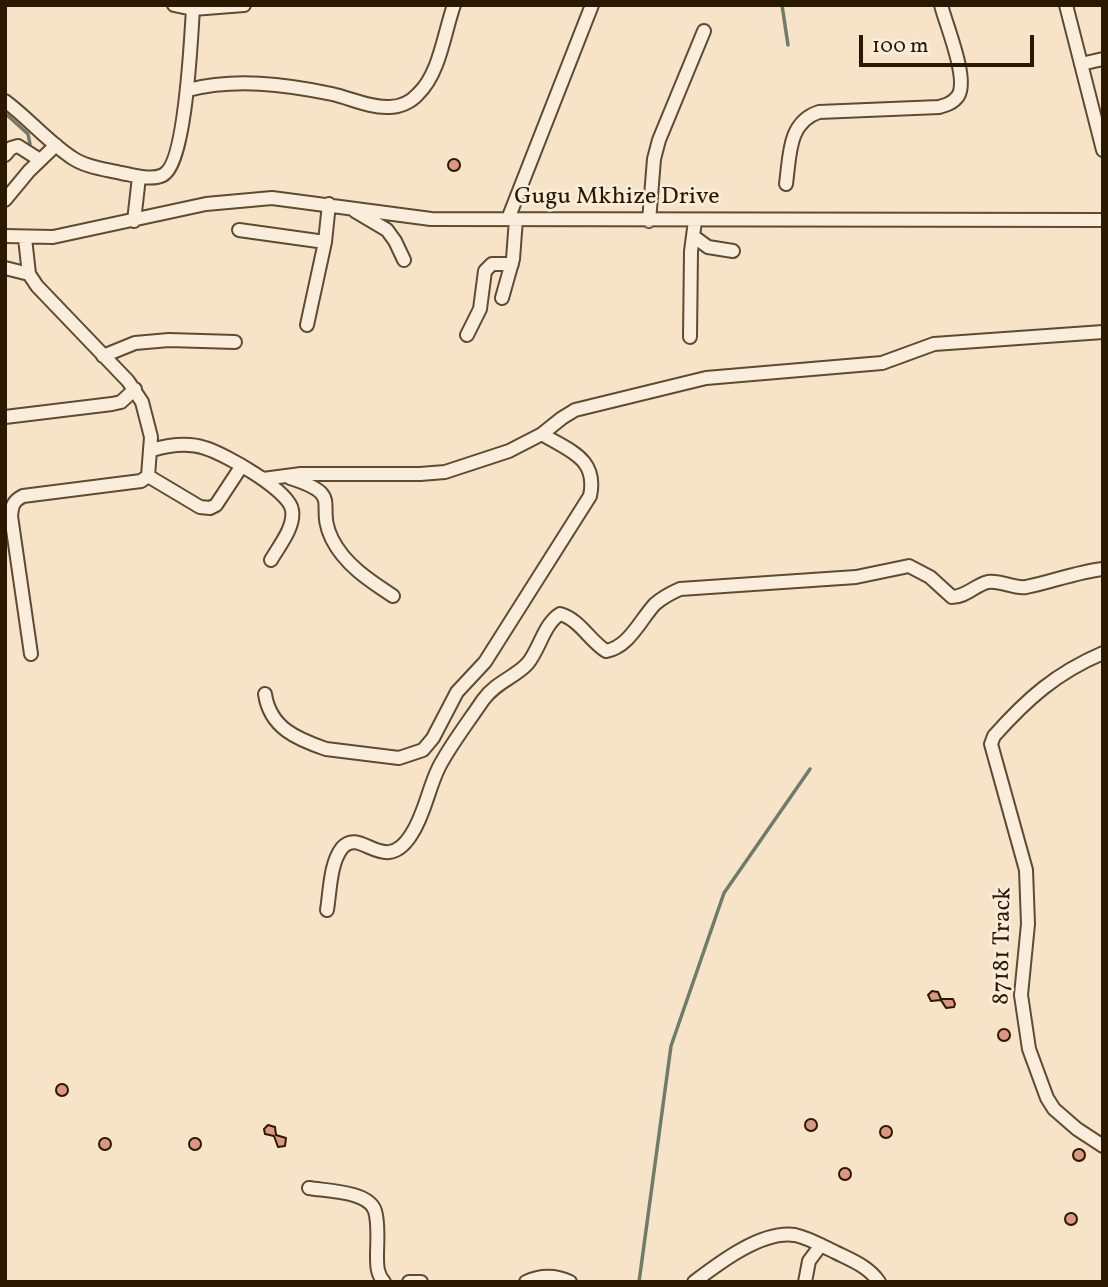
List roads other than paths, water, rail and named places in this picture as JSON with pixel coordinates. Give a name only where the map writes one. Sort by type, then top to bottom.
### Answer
[{"type":"street","points":[[174,5],[193,9],[244,5]]},
{"type":"street","points":[[188,90],[225,82],[242,82],[328,93],[390,107],[404,104],[418,94],[430,79],[454,5]]},
{"type":"street","points":[[502,298],[512,264],[512,219],[592,5]]},
{"type":"street","points":[[786,184],[795,132],[801,120],[810,115],[819,112],[939,107],[952,102],[959,94],[960,70],[941,5]]},
{"type":"street","points":[[1066,5],[1103,150]]},
{"type":"street","points":[[5,101],[79,162],[139,177],[157,177],[164,174],[172,168],[176,157],[188,90],[193,9]]},
{"type":"street","points":[[649,221],[654,159],[659,140],[704,31]]},
{"type":"street","points":[[1081,64],[1103,59]]},
{"type":"street","points":[[7,195],[56,145]]},
{"type":"street","points":[[5,155],[11,148],[18,146],[40,160]]},
{"type":"street","points":[[134,221],[139,177]]},
{"type":"street","name":"Gugu Mkhize Drive","points":[[5,236],[25,238],[77,234],[206,204],[272,198],[431,219],[1103,220]]},
{"type":"street","points":[[307,325],[325,242],[329,204]]},
{"type":"street","points":[[353,208],[356,214],[387,230],[404,260]]},
{"type":"street","points":[[690,337],[695,221]]},
{"type":"street","points":[[239,230],[325,242]]},
{"type":"street","points":[[693,236],[708,247],[733,251]]},
{"type":"street","points":[[25,238],[29,274],[48,298],[135,389],[147,415],[152,450],[148,476],[141,481],[16,499],[11,516],[31,654]]},
{"type":"street","points":[[467,335],[480,309],[485,271],[492,264],[512,264]]},
{"type":"street","points":[[5,268],[29,274]]},
{"type":"street","points":[[263,479],[283,476],[445,472],[488,460],[542,434],[576,410],[706,378],[882,363],[934,344],[1103,332]]},
{"type":"street","points":[[103,356],[135,343],[169,340],[235,342]]},
{"type":"street","points":[[5,417],[112,404],[121,402],[135,389]]},
{"type":"street","points":[[265,694],[267,710],[285,730],[326,749],[399,758],[423,750],[433,738],[457,692],[485,662],[590,496],[593,483],[591,471],[584,461],[542,434]]},
{"type":"street","points":[[152,450],[169,445],[205,448],[263,479],[284,495],[293,513],[291,524],[271,559]]},
{"type":"street","points":[[148,476],[200,507],[210,508],[216,505],[241,467]]},
{"type":"street","points":[[283,476],[310,483],[320,491],[327,502],[327,526],[332,540],[343,556],[365,578],[393,596]]},
{"type":"street","points":[[327,910],[333,872],[341,849],[349,843],[358,842],[388,853],[398,851],[405,844],[416,827],[440,765],[485,698],[499,682],[525,666],[551,622],[560,614],[570,618],[588,638],[606,652],[618,648],[655,605],[666,595],[680,589],[856,577],[909,566],[930,577],[952,597],[959,597],[986,583],[998,582],[1023,588],[1078,572],[1103,569]]},
{"type":"street","name":"87181 Track","points":[[1103,653],[1060,675],[1033,694],[994,736],[991,744],[1026,870],[1028,924],[1021,995],[1029,1049],[1047,1098],[1054,1109],[1077,1129],[1103,1146]]},
{"type":"street","points":[[309,1188],[355,1195],[372,1205],[376,1221],[377,1271],[384,1282]]},
{"type":"street","points":[[694,1282],[743,1248],[774,1237],[796,1236],[821,1245],[869,1270],[879,1282]]},
{"type":"street","points":[[805,1282],[809,1261],[821,1245]]},
{"type":"street","points":[[526,1282],[545,1276],[569,1282]]},
{"type":"street","points":[[409,1282],[421,1282]]},
{"type":"waterway","points":[[782,5],[788,45]]},
{"type":"waterway","points":[[7,115],[28,134],[30,144]]},
{"type":"waterway","points":[[639,1282],[671,1046],[724,893],[810,769]]}]
